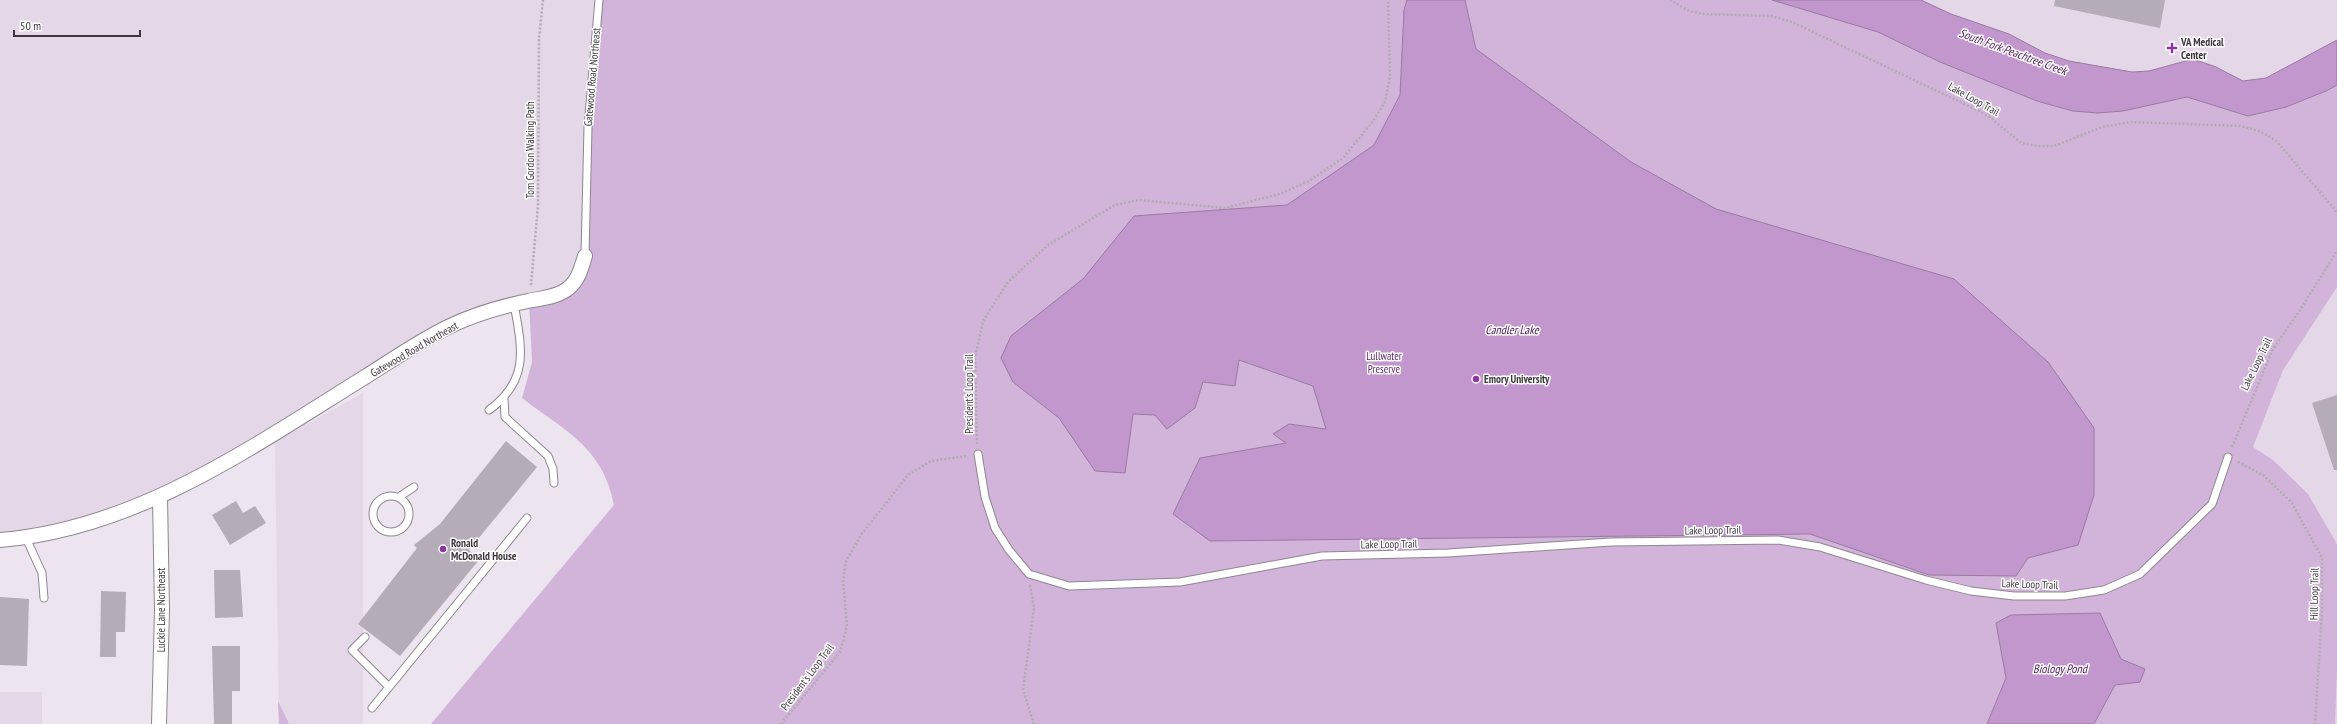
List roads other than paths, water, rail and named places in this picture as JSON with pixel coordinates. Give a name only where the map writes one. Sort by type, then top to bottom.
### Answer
[{"type":"street","name":"Gatewood Road Northeast","points":[[0,540],[26,538],[86,525],[160,497],[219,466],[445,329],[491,310],[555,296],[567,289],[579,276],[585,256]]},
{"type":"street","name":"Luckie Lane Northeast","points":[[159,724],[162,610],[160,497]]},
{"type":"lane","name":"Gatewood Road Northeast","points":[[585,256],[588,127],[599,0]]},
{"type":"lane","points":[[489,410],[504,399],[516,380],[520,364],[521,343],[514,304]]},
{"type":"lane","points":[[504,399],[505,417],[548,456],[553,469],[554,483]]},
{"type":"lane","name":"Lake Loop Trail","points":[[978,454],[984,497],[994,528],[1008,550],[1028,574],[1069,586],[1180,582],[1322,556],[1448,554],[1611,542],[1778,540],[1820,547],[1926,580],[1971,590],[2014,596],[2065,596],[2104,590],[2140,574],[2212,504],[2228,457]]},
{"type":"lane","points":[[399,497],[408,508],[409,517],[406,523],[396,531],[389,532],[379,527],[374,519],[374,506],[378,500],[387,496],[399,497],[414,487]]},
{"type":"lane","points":[[372,708],[527,518]]},
{"type":"lane","points":[[26,538],[42,573],[44,598]]},
{"type":"lane","points":[[365,637],[352,650],[389,687]]},
{"type":"water","name":"Candler Lake","points":[[1407,0],[1465,0],[1476,49],[1631,162],[1716,209],[1954,279],[2048,362],[2094,428],[2094,495],[2078,545],[2028,558],[2016,576],[1929,575],[1810,534],[1210,541],[1173,514],[1200,458],[1286,443],[1273,434],[1289,424],[1326,429],[1313,386],[1239,360],[1235,386],[1203,382],[1195,408],[1167,429],[1155,415],[1133,414],[1125,473],[1095,471],[1059,418],[1013,382],[1001,358],[1011,336],[1083,279],[1134,216],[1287,205],[1374,145],[1400,95],[1404,10]]},
{"type":"water","name":"South Fork Peachtree Creek","points":[[1772,0],[1921,0],[1951,14],[2009,34],[2045,53],[2069,61],[2132,72],[2149,71],[2193,59],[2216,67],[2243,81],[2266,78],[2337,40],[2337,85],[2286,107],[2248,116],[2187,97],[2123,111],[2098,113],[2073,111],[2037,101],[1940,62],[1878,32]]},
{"type":"water","name":"Biology Pond","points":[[2100,613],[2121,659],[2145,669],[2140,682],[2115,685],[2094,724],[1987,724],[2006,678],[1996,623],[2011,615]]},
{"type":"place","name":"VA Medical Center","points":[[2172,48]]},
{"type":"place","name":"Emory University","points":[[1476,379]]},
{"type":"place","name":"Ronald McDonald House","points":[[443,549]]},
{"type":"park label","name":"Lullwater Preserve","points":[[1384,362]]}]
